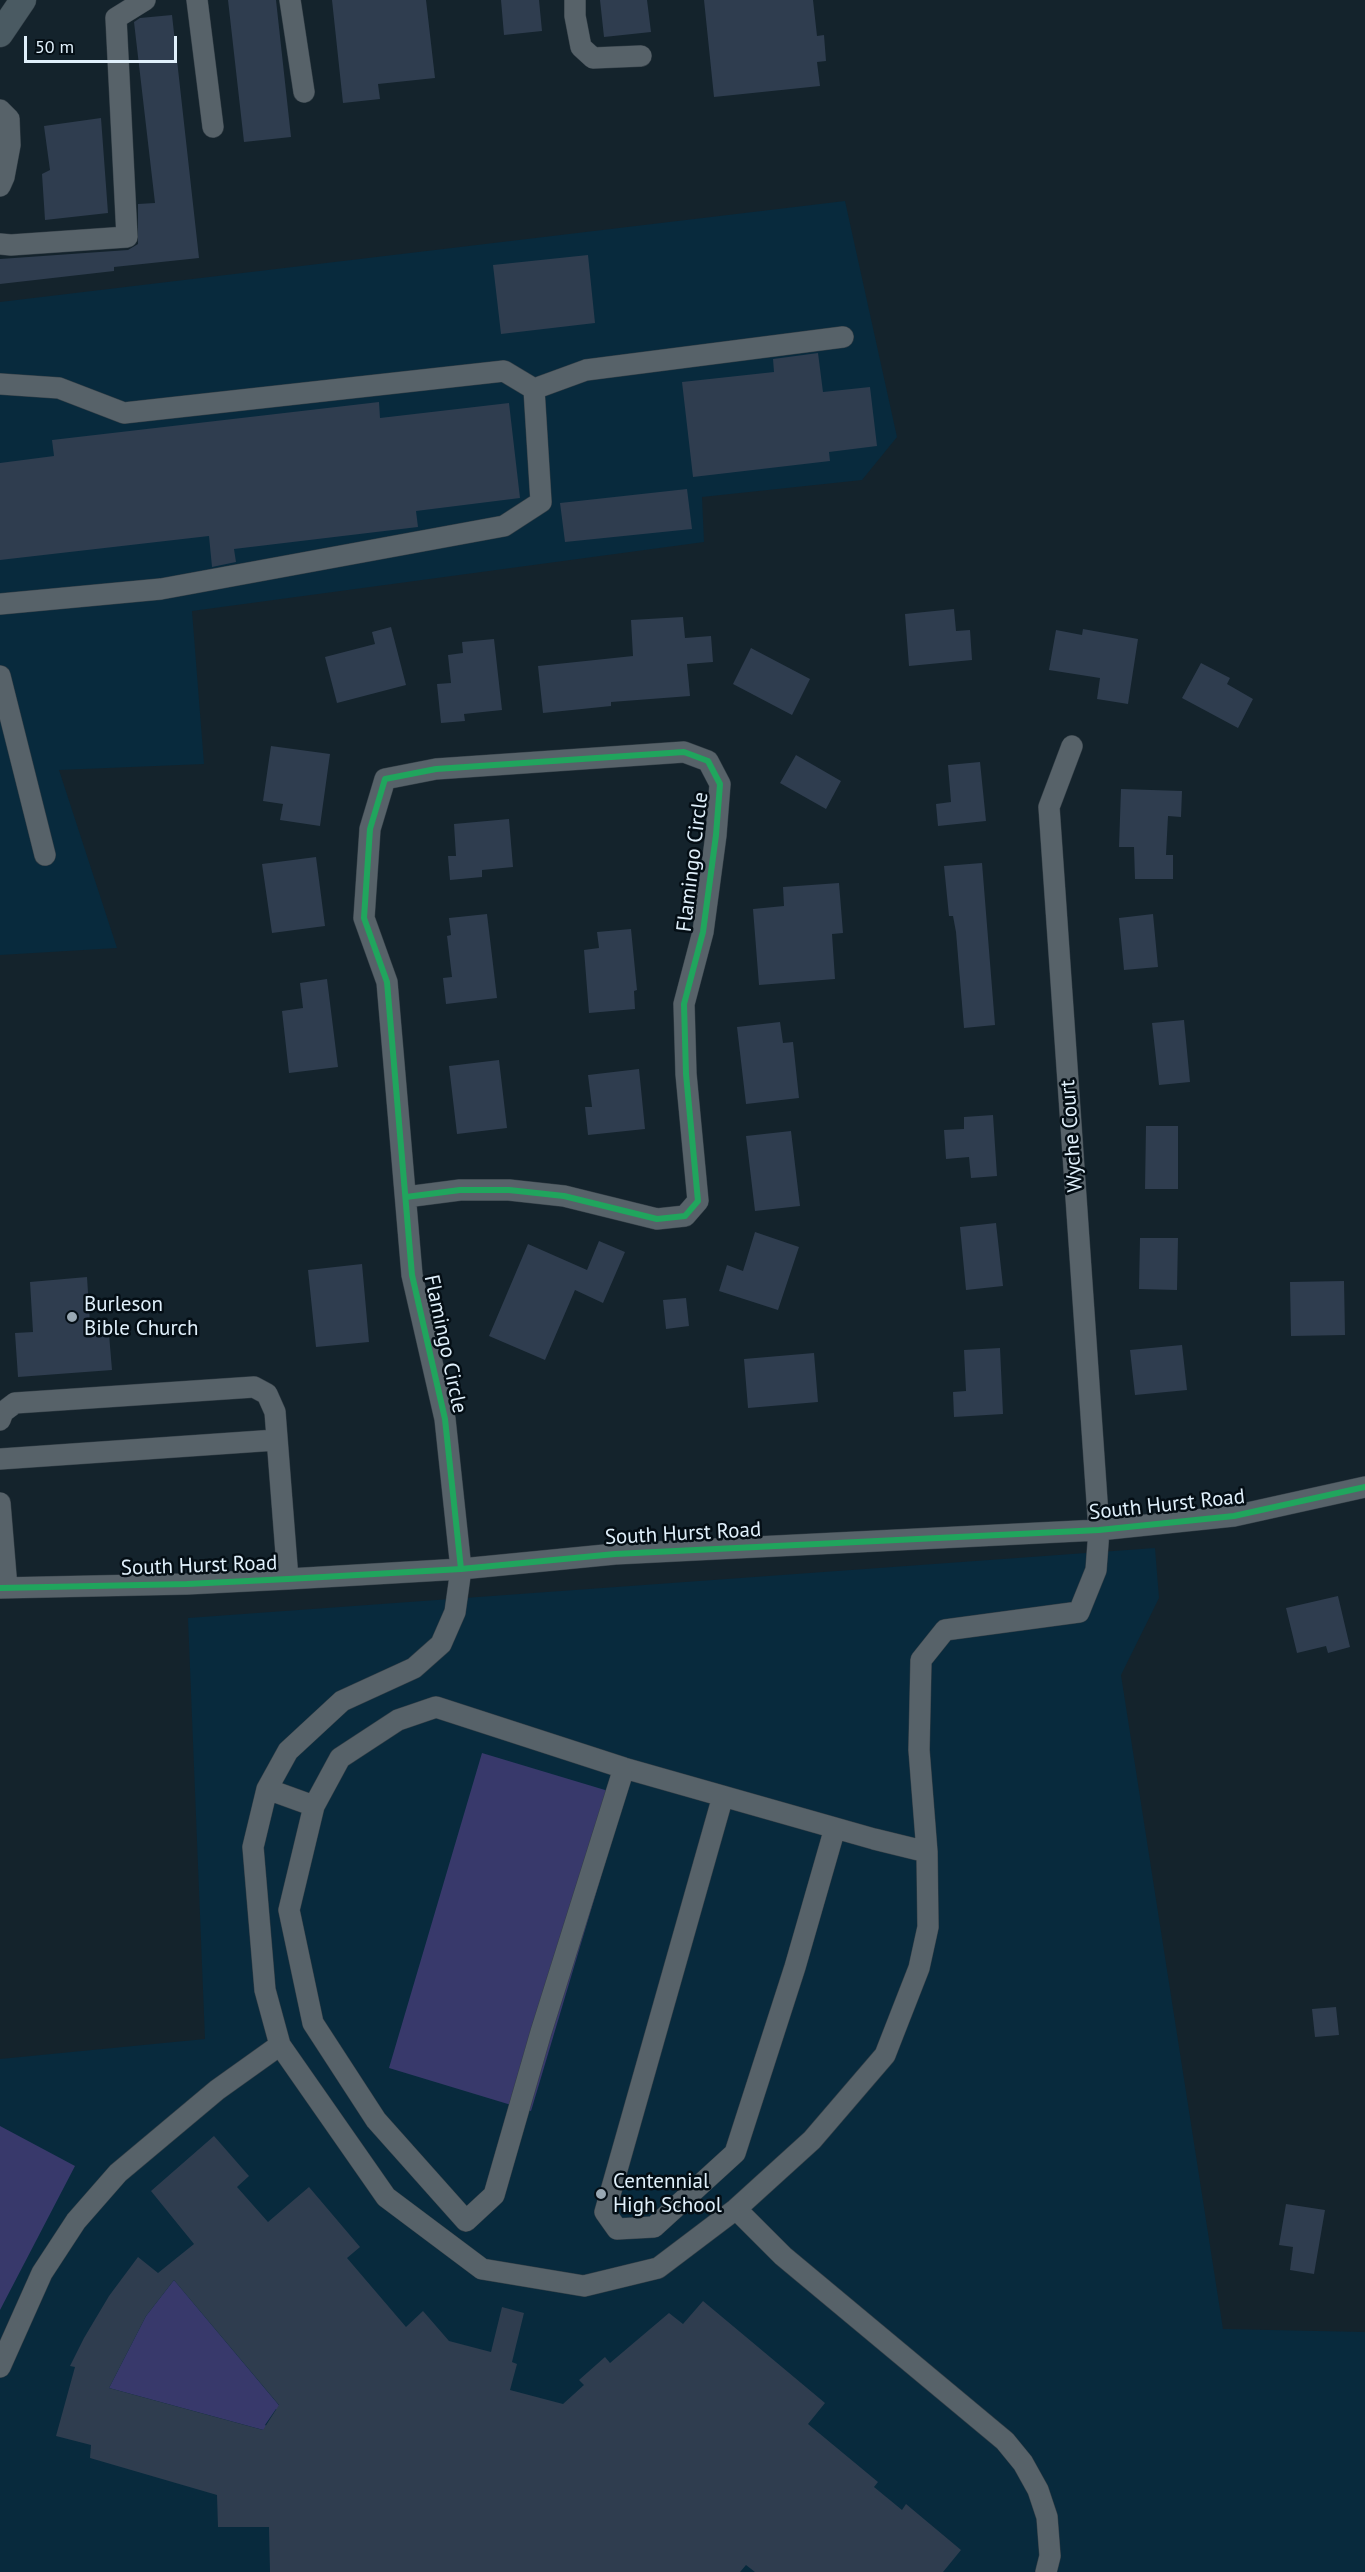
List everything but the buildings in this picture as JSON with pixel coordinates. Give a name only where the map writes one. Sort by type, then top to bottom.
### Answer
[{"type":"main road","points":[[0,34],[23,0]]},
{"type":"street","points":[[0,244],[127,237],[116,18],[145,0]]},
{"type":"street","points":[[197,0],[213,127]]},
{"type":"street","points":[[290,0],[304,93]]},
{"type":"street","points":[[574,0],[581,47],[593,58],[641,57]]},
{"type":"street","points":[[0,110],[9,119],[10,145],[0,186]]},
{"type":"street","points":[[534,389],[586,370],[843,337]]},
{"type":"street","points":[[0,384],[59,388],[124,413],[504,371],[534,389]]},
{"type":"street","points":[[0,604],[161,589],[504,526],[541,502],[534,389]]},
{"type":"street","points":[[0,676],[4,709],[45,855]]},
{"type":"street","name":"Wyche Court","points":[[927,1852],[919,1750],[921,1660],[945,1630],[1079,1612],[1096,1570],[1099,1530],[1049,807],[1072,746]]},
{"type":"street","name":"Flamingo Circle","points":[[406,1197],[460,1190],[509,1190],[564,1196],[657,1219],[685,1216],[698,1201],[686,1074],[684,1004],[703,932],[716,835],[720,783],[708,760],[684,752],[436,769],[385,779],[370,829],[364,918],[387,982],[412,1275],[445,1419],[461,1569],[455,1612],[441,1644],[414,1668],[342,1701],[288,1751],[267,1789],[253,1847],[265,1990],[280,2045],[386,2197],[482,2269],[584,2286],[658,2268],[736,2209],[812,2140],[885,2055],[919,1968],[928,1927],[927,1852]]},
{"type":"street","points":[[0,1420],[3,1412],[15,1403],[254,1387],[267,1394],[274,1412],[288,1579]]},
{"type":"street","points":[[0,1459],[276,1440]]},
{"type":"street","name":"South Hurst Road","points":[[4,1588],[288,1579],[461,1569],[615,1554],[1099,1530],[1234,1516],[1365,1487]]},
{"type":"street","points":[[0,1503],[4,1588]]},
{"type":"street","points":[[624,1768],[541,2032],[494,2195],[466,2221],[376,2120],[313,2023],[290,1910],[314,1806],[340,1758],[398,1720],[436,1707],[624,1768],[927,1852]]},
{"type":"street","points":[[267,1789],[314,1806]]},
{"type":"street","points":[[723,1796],[605,2212],[617,2229],[654,2227],[735,2153],[795,1967],[835,1828]]},
{"type":"street","points":[[0,2367],[42,2273],[76,2221],[118,2173],[217,2090],[280,2045]]},
{"type":"street","points":[[736,2209],[783,2256],[1005,2441],[1023,2463],[1038,2490],[1047,2517],[1050,2556],[1047,2572]]},
{"type":"shaded area","points":[[845,201],[897,437],[862,480],[702,497],[704,542],[192,611],[204,764],[59,770],[117,948],[0,955],[0,302]]},
{"type":"shaded area","name":"Centennial High School","points":[[1155,1548],[1159,1598],[1121,1675],[1223,2329],[1365,2332],[1365,2572],[0,2572],[0,2059],[205,2039],[188,1618]]},
{"type":"shaded area","points":[[482,1753],[625,1796],[531,2111],[389,2068]]},
{"type":"shaded area","points":[[0,2126],[75,2166],[0,2310]]},
{"type":"shaded area","points":[[174,2280],[288,2416],[276,2409],[265,2425],[278,2434],[109,2388],[146,2316]]},
{"type":"cycle path","points":[[406,1197],[460,1190],[509,1190],[564,1196],[657,1219],[685,1216],[698,1201],[686,1074],[684,1004],[703,932],[716,835],[720,784],[708,761],[684,752],[436,769],[385,779],[370,829],[364,918],[387,982],[412,1275],[445,1419],[461,1569]]},
{"type":"cycle path","points":[[0,1588],[187,1584],[288,1579],[461,1569],[615,1554],[1099,1530],[1234,1516],[1365,1487]]},
{"type":"place","name":"Burleson Bible Church","points":[[72,1317]]},
{"type":"place","name":"Centennial High School","points":[[601,2194]]}]
